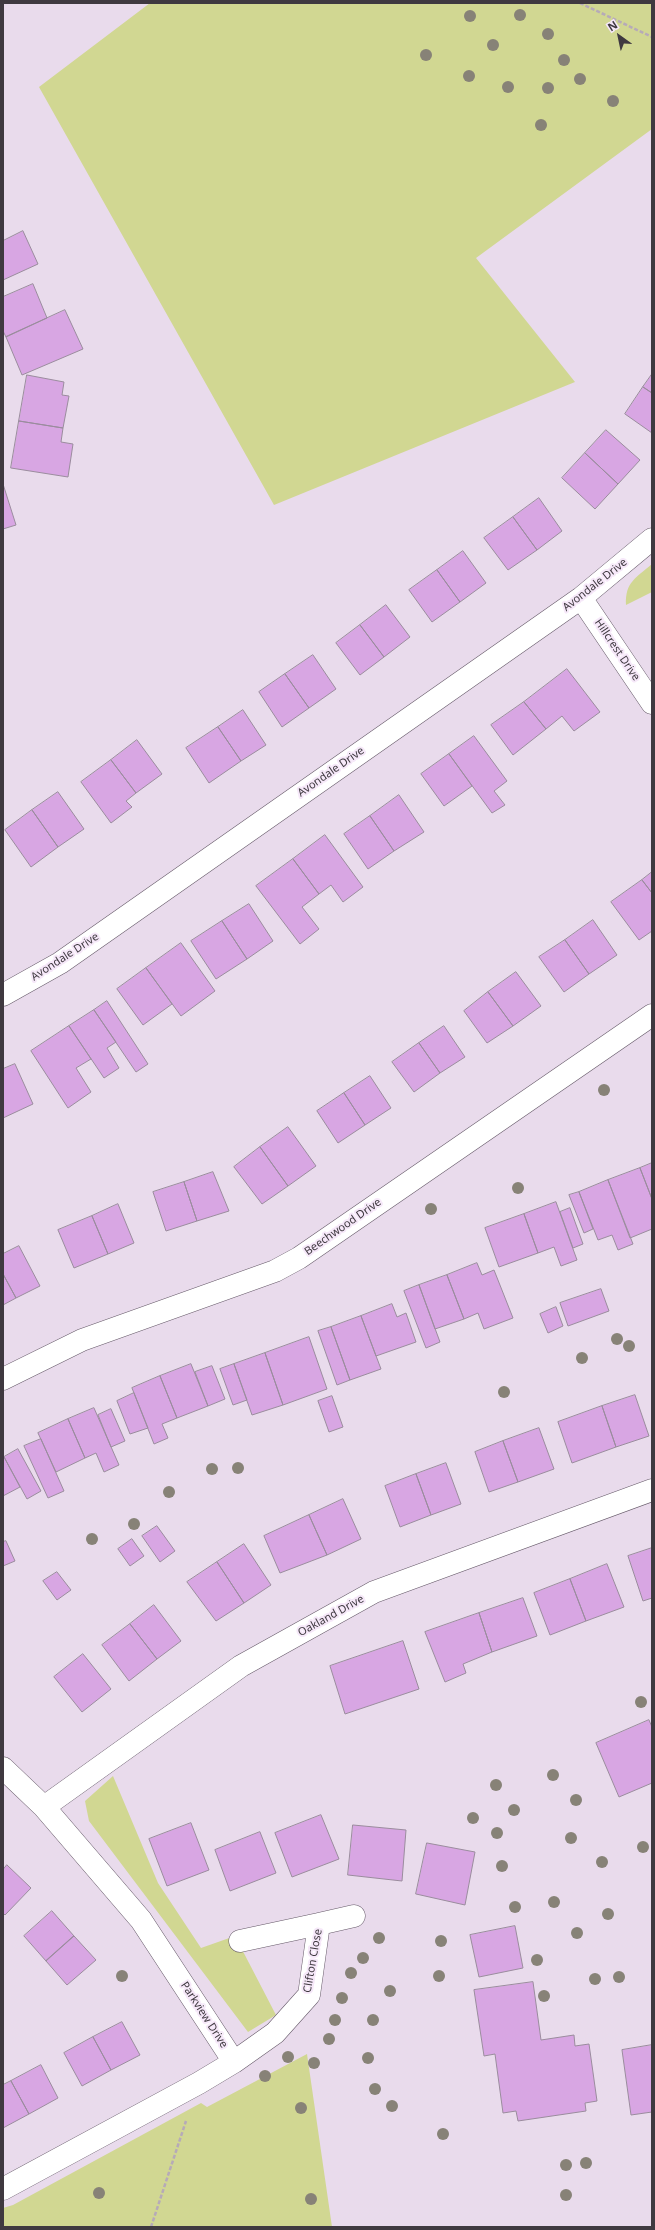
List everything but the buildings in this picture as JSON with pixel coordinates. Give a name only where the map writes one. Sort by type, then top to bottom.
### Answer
[{"type":"street","name":"Avondale Drive","points":[[3,996],[60,963],[581,598],[652,539]]},
{"type":"street","name":"Hillcrest Drive","points":[[581,598],[652,703]]},
{"type":"street","name":"Beechwood Drive","points":[[3,1379],[82,1340],[275,1271],[299,1258],[652,1015]]},
{"type":"street","name":"Oakland Drive","points":[[44,1807],[241,1666],[374,1592],[652,1490]]},
{"type":"street","name":"Parkview Drive","points":[[3,1768],[44,1807],[141,1920],[234,2062]]},
{"type":"street","name":"Clifton Close","points":[[240,1941],[354,1916]]},
{"type":"street","name":"Clifton Close","points":[[234,2062],[275,2033],[309,1995],[320,1924]]},
{"type":"street","points":[[3,2189],[199,2083],[234,2062]]},
{"type":"path","points":[[580,3],[652,37]]},
{"type":"path","points":[[151,2227],[199,2083]]},
{"type":"green space","points":[[150,3],[652,3],[652,129],[476,258],[575,382],[274,505],[39,87]]},
{"type":"green space","points":[[652,564],[652,592],[626,605],[627,591],[633,581]]},
{"type":"green space","points":[[113,1776],[158,1883],[201,1948],[235,1936],[276,2015],[248,2032],[89,1821],[85,1801]]},
{"type":"green space","points":[[307,2054],[332,2227],[3,2227],[3,2208],[13,2205],[201,2103],[207,2107]]}]
